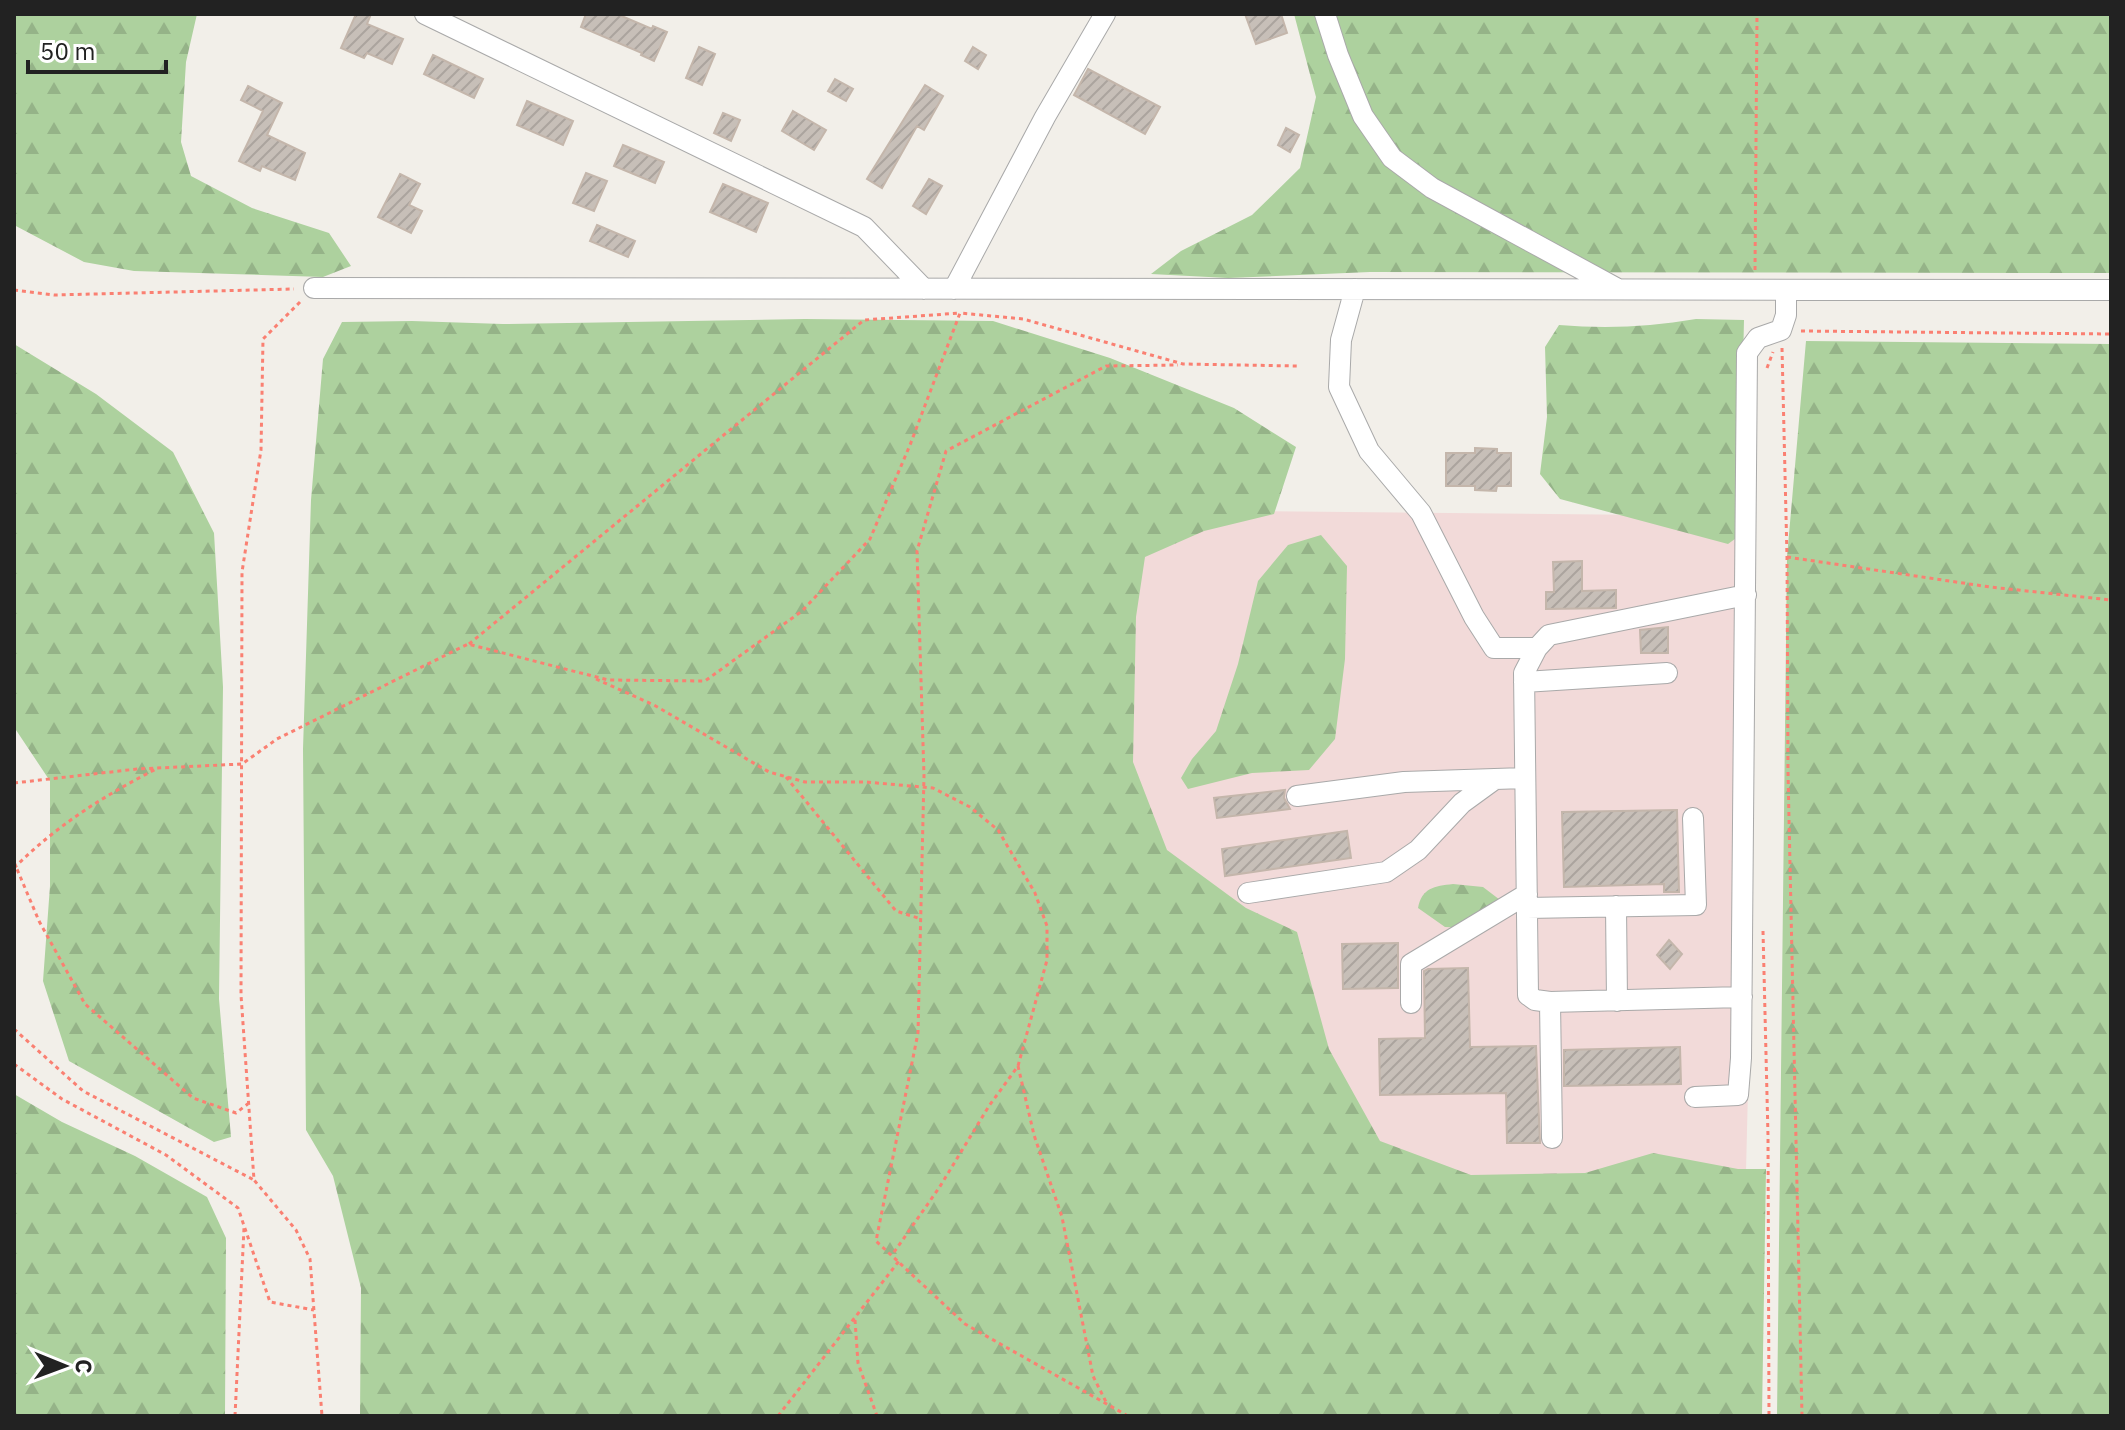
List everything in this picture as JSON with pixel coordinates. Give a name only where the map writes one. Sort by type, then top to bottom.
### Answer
[{"type":"street","points":[[425,14],[864,227],[924,289]]},
{"type":"street","points":[[954,289],[1045,117],[1105,14]]},
{"type":"street","points":[[1325,14],[1363,116],[1392,158],[1432,188],[1619,290]]},
{"type":"street","points":[[314,288],[2111,290]]},
{"type":"street","points":[[1355,289],[1341,340],[1339,387],[1369,451],[1421,513],[1474,617],[1494,648],[1537,648]]},
{"type":"street","points":[[1695,1097],[1738,1095],[1742,997],[1747,353],[1758,338],[1781,330],[1786,315],[1786,290]]},
{"type":"street","points":[[1742,997],[1550,1002],[1535,1000],[1528,995],[1524,673],[1537,648],[1549,635],[1746,595]]},
{"type":"street","points":[[1524,682],[1667,673]]},
{"type":"street","points":[[1297,796],[1404,782],[1525,778]]},
{"type":"street","points":[[1248,893],[1386,872],[1418,850],[1462,803],[1495,779]]},
{"type":"street","points":[[1411,1003],[1411,964],[1527,901],[1616,906],[1696,905],[1693,818]]},
{"type":"street","points":[[1616,906],[1617,1001]]},
{"type":"street","points":[[1550,1002],[1552,1138]]},
{"type":"path","points":[[1755,290],[1757,14]]},
{"type":"path","points":[[14,290],[70,295],[314,288]]},
{"type":"path","points":[[254,1180],[241,995],[242,572],[261,450],[263,339],[314,288]]},
{"type":"path","points":[[468,644],[608,680],[705,681],[802,611],[870,539],[960,313]]},
{"type":"path","points":[[14,783],[160,768],[242,764],[277,739],[468,644],[864,320],[960,313],[1023,319],[1183,364]]},
{"type":"path","points":[[1781,330],[2111,334]]},
{"type":"path","points":[[1766,370],[1781,330]]},
{"type":"path","points":[[1781,330],[1802,1416]]},
{"type":"path","points":[[1128,1416],[965,1324],[876,1241],[918,1033],[924,787],[917,551],[946,451],[1106,366],[1298,366]]},
{"type":"path","points":[[1787,557],[1990,587],[2111,600]]},
{"type":"path","points":[[585,674],[654,705],[769,772],[805,782],[866,782],[933,788],[970,807],[998,830],[1035,893],[1047,926],[1047,960],[1018,1066],[892,1255]]},
{"type":"path","points":[[160,768],[70,818],[14,865],[39,921],[85,1004],[193,1098],[236,1113],[249,1103]]},
{"type":"path","points":[[786,777],[896,911],[921,919]]},
{"type":"path","points":[[1763,929],[1769,1168],[1769,1416]]},
{"type":"path","points":[[14,1029],[83,1091],[254,1180],[296,1230],[310,1259],[322,1416]]},
{"type":"path","points":[[14,1064],[62,1099],[166,1155],[238,1208],[270,1302],[314,1310]]},
{"type":"path","points":[[1018,1066],[1034,1135],[1062,1217],[1093,1376],[1107,1404]]},
{"type":"path","points":[[235,1416],[244,1226]]},
{"type":"path","points":[[778,1416],[899,1261]]},
{"type":"path","points":[[855,1320],[858,1363],[877,1416]]},
{"type":"shaded area","points":[[1134,510],[1754,516],[1751,968],[1740,1416],[1126,1416]]},
{"type":"green space","points":[[14,14],[197,14],[186,62],[181,142],[191,176],[252,208],[329,233],[351,266],[323,277],[134,271],[84,262],[14,225]]},
{"type":"green space","points":[[1294,14],[2111,14],[2111,273],[1370,272],[1228,278],[1151,274],[1181,251],[1252,215],[1300,168],[1316,97]]},
{"type":"green space","points":[[805,319],[993,321],[1110,358],[1234,408],[1296,447],[1274,514],[1204,531],[1145,557],[1136,617],[1133,762],[1167,850],[1246,908],[1297,932],[1329,1049],[1380,1141],[1471,1175],[1585,1173],[1653,1153],[1738,1169],[1766,1169],[1762,1416],[360,1416],[361,1288],[333,1176],[306,1130],[303,749],[311,500],[323,359],[342,322],[503,324]]},
{"type":"green space","points":[[1696,319],[1744,320],[1739,536],[1728,544],[1560,499],[1540,474],[1547,417],[1545,347],[1559,325],[1628,326]]},
{"type":"green space","points":[[1806,341],[2111,344],[2111,1416],[1777,1416],[1787,557]]},
{"type":"green space","points":[[14,344],[96,394],[173,452],[214,533],[223,687],[219,999],[231,1137],[214,1142],[69,1061],[43,981],[50,886],[50,781],[14,727]]},
{"type":"green space","points":[[1321,535],[1347,566],[1345,659],[1335,739],[1309,770],[1252,773],[1188,789],[1181,778],[1192,759],[1216,731],[1238,664],[1258,581],[1288,545]]},
{"type":"green space","points":[[1453,884],[1483,887],[1504,903],[1486,929],[1445,927],[1418,908],[1422,896],[1430,889]]},
{"type":"green space","points":[[14,1094],[207,1197],[226,1238],[225,1416],[14,1416]]},
{"type":"building","points":[[356,14],[371,14],[367,24],[403,39],[392,64],[367,53],[364,58],[341,48]]},
{"type":"building","points":[[586,14],[617,14],[667,32],[654,61],[581,27]]},
{"type":"building","points":[[1245,14],[1281,14],[1287,33],[1256,44]]},
{"type":"building","points":[[699,47],[715,54],[702,85],[686,78]]},
{"type":"building","points":[[973,47],[986,55],[978,69],[965,61]]},
{"type":"building","points":[[433,55],[483,79],[474,98],[424,74]]},
{"type":"building","points":[[1088,69],[1160,107],[1145,134],[1074,95]]},
{"type":"building","points":[[835,79],[853,89],[846,101],[828,91]]},
{"type":"building","points":[[925,85],[943,96],[924,130],[917,126],[882,188],[867,179]]},
{"type":"building","points":[[248,86],[282,103],[267,135],[305,153],[295,180],[262,166],[260,171],[239,161],[263,111],[241,100]]},
{"type":"building","points":[[527,101],[573,121],[563,145],[517,125]]},
{"type":"building","points":[[793,111],[826,130],[814,150],[782,131]]},
{"type":"building","points":[[723,113],[740,120],[731,141],[714,133]]},
{"type":"building","points":[[1286,128],[1299,135],[1290,152],[1278,145]]},
{"type":"building","points":[[623,145],[664,162],[655,183],[614,166]]},
{"type":"building","points":[[586,173],[607,181],[594,211],[573,203]]},
{"type":"building","points":[[400,174],[420,184],[409,205],[422,211],[411,233],[378,217]]},
{"type":"building","points":[[929,179],[942,186],[926,214],[913,206]]},
{"type":"building","points":[[723,184],[768,203],[756,232],[710,212]]},
{"type":"building","points":[[597,225],[635,241],[628,257],[590,241]]},
{"type":"building","points":[[1475,448],[1511,453],[1511,486],[1497,486],[1496,491],[1475,490],[1475,486],[1446,486],[1446,453],[1475,453]]},
{"type":"building","points":[[1582,561],[1582,591],[1616,590],[1616,608],[1546,609],[1546,592],[1554,592],[1553,562]]},
{"type":"building","points":[[1668,627],[1668,653],[1641,653],[1640,630]]},
{"type":"building","points":[[1285,790],[1284,798],[1290,809],[1217,818],[1214,798]]},
{"type":"building","points":[[1677,810],[1679,892],[1664,892],[1664,884],[1564,887],[1562,812]]},
{"type":"building","points":[[1347,831],[1351,858],[1225,876],[1222,849]]},
{"type":"building","points":[[1669,940],[1682,954],[1670,969],[1657,955]]},
{"type":"building","points":[[1398,943],[1398,988],[1343,989],[1342,944]]},
{"type":"building","points":[[1468,968],[1470,1047],[1536,1046],[1540,1143],[1507,1143],[1506,1093],[1380,1095],[1379,1039],[1425,1038],[1424,971]]},
{"type":"building","points":[[1680,1047],[1681,1084],[1564,1086],[1564,1050]]}]
